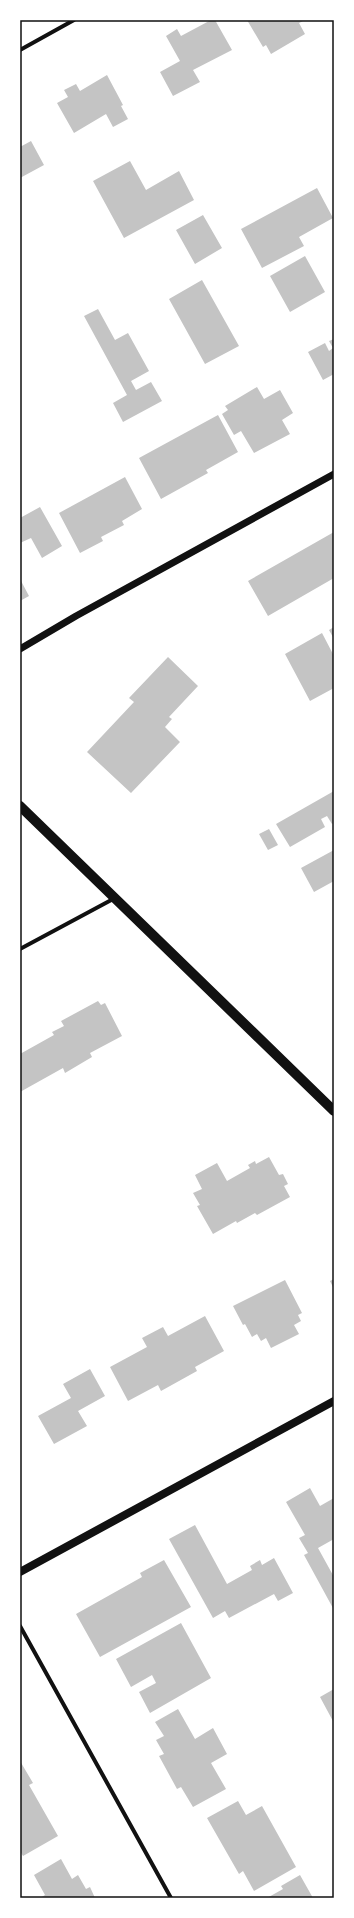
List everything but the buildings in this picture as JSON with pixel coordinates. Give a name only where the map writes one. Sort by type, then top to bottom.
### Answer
[{"type":"main road","points":[[20,806],[334,1110]]},
{"type":"main road","points":[[20,1572],[334,1401]]},
{"type":"street","points":[[20,50],[74,20]]},
{"type":"street","points":[[20,649],[89,608],[334,474]]},
{"type":"street","points":[[20,949],[115,898]]},
{"type":"street","points":[[20,1626],[171,1898]]}]
